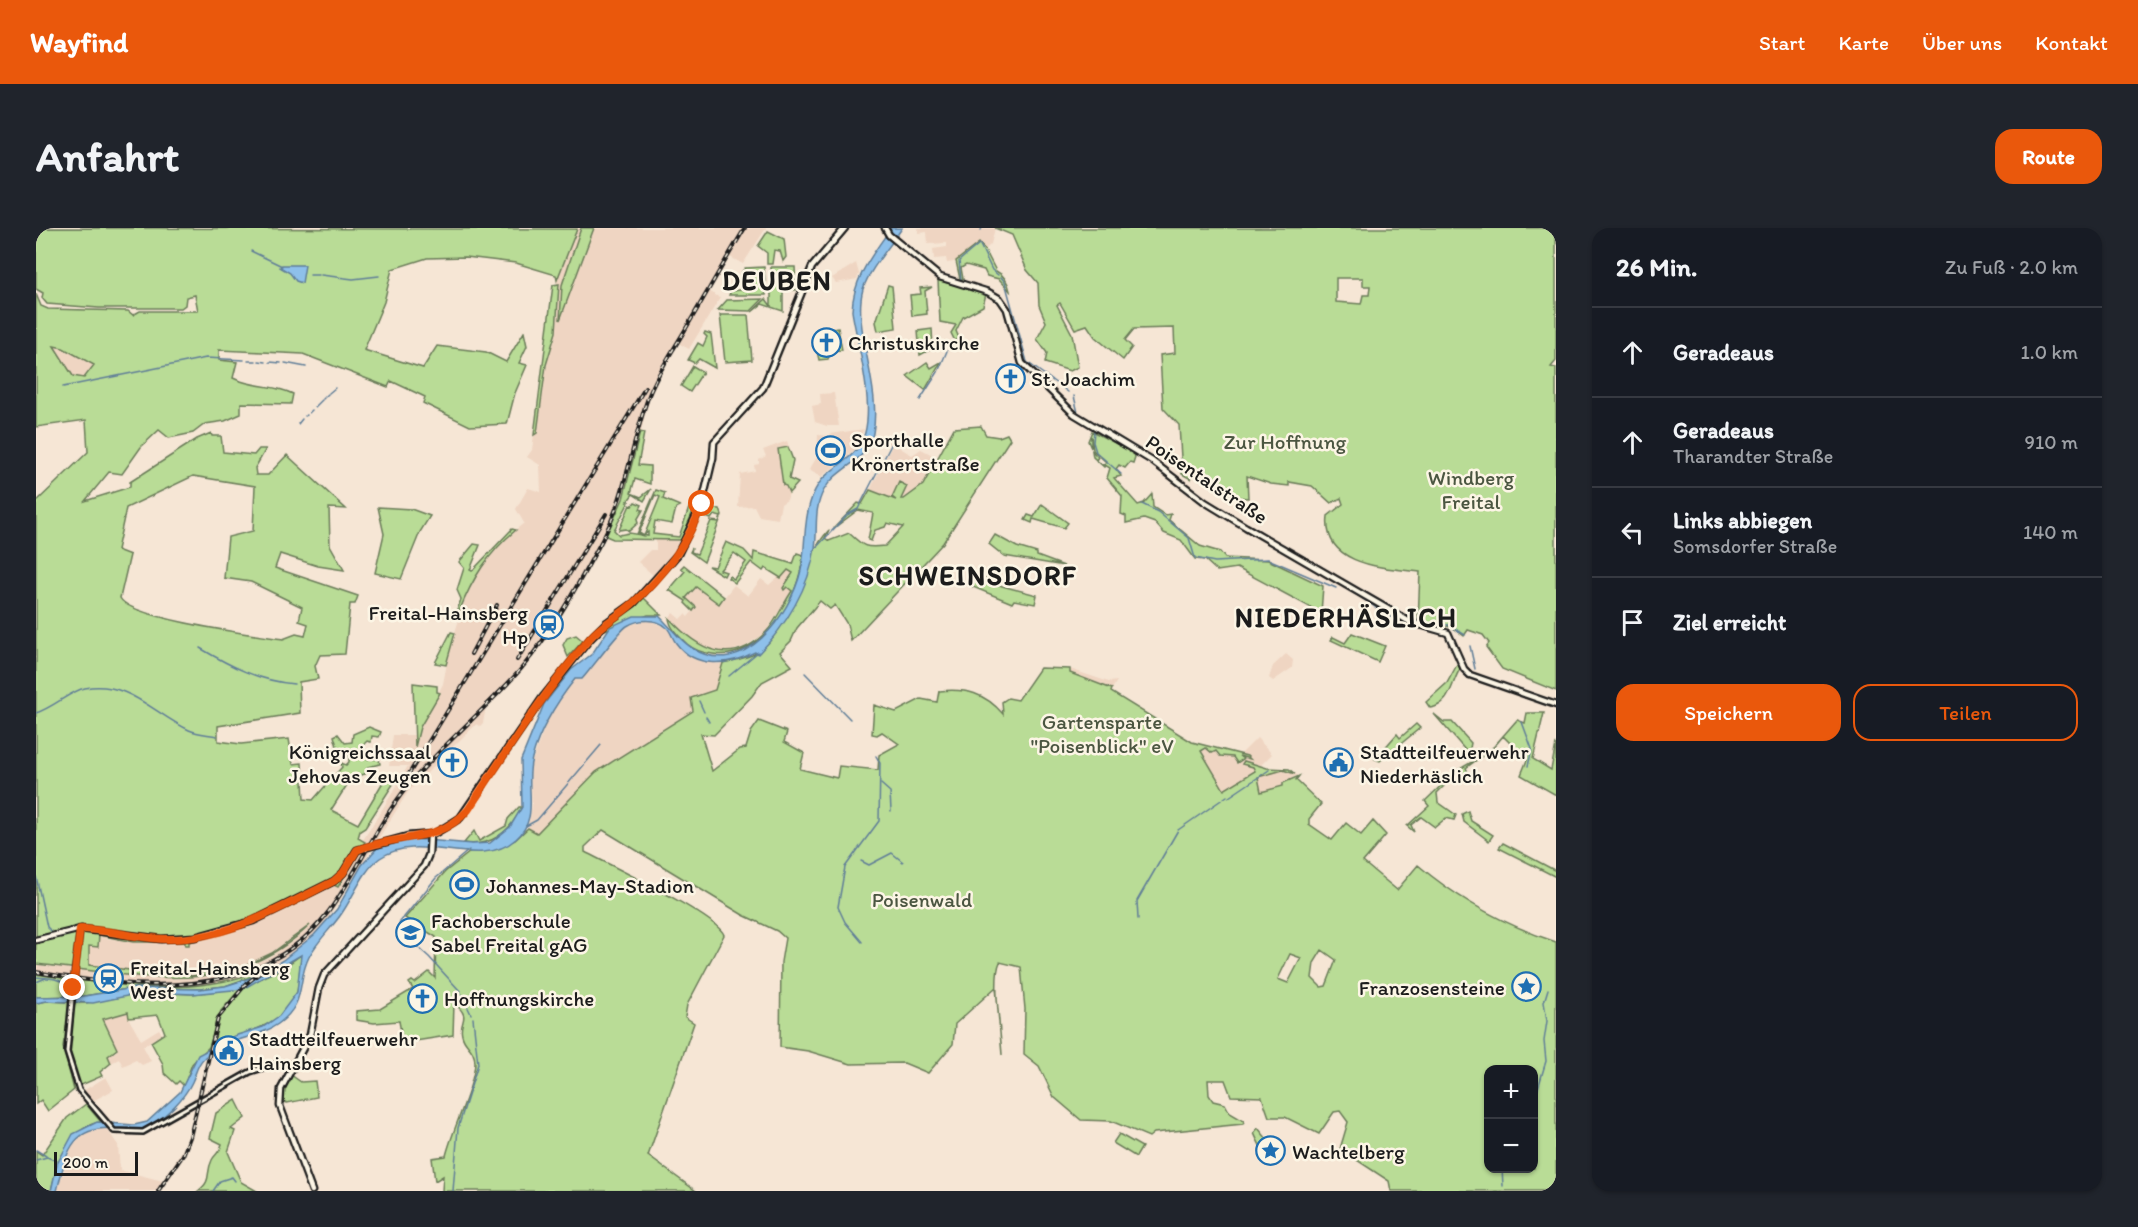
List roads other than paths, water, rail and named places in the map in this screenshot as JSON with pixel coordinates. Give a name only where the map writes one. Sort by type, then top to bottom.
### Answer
[{"type":"main road","points":[[36,940],[78,930],[161,939],[203,936],[253,921],[334,881],[343,873],[353,853],[360,849],[408,836],[430,838],[460,818],[543,697],[590,639],[606,623],[634,603],[678,554],[702,504],[712,463],[714,442],[764,388],[812,267],[845,228]]},
{"type":"main road","name":"Poisentalstraße","points":[[887,230],[940,278],[988,291],[1000,299],[1008,313],[1022,363],[1074,414],[1152,461],[1205,502],[1262,536],[1410,622],[1448,633],[1464,669],[1470,675],[1556,705]]},
{"type":"main road","points":[[312,1191],[280,1102],[281,1089],[312,1029],[319,988],[324,975],[422,869],[430,849],[430,838]]},
{"type":"street","points":[[78,930],[67,1052],[79,1090],[111,1128],[128,1133],[143,1132],[265,1066],[294,1064]]},
{"type":"water","points":[[891,228],[902,228],[870,273],[863,289],[861,304],[861,321],[874,396],[873,433],[870,443],[859,458],[836,475],[824,490],[818,505],[815,548],[808,578],[787,619],[768,643],[758,654],[755,652],[724,662],[702,661],[684,651],[662,624],[642,621],[623,629],[582,679],[575,679],[544,727],[535,747],[530,769],[528,821],[516,839],[501,848],[485,852],[413,848],[396,850],[380,858],[369,869],[342,913],[312,951],[305,966],[298,1000],[287,1016],[269,1029],[212,1051],[200,1063],[189,1088],[180,1100],[152,1125],[137,1130],[105,1128],[92,1130],[82,1135],[74,1142],[64,1163],[57,1191],[51,1191],[57,1164],[73,1134],[97,1122],[134,1125],[147,1122],[180,1092],[198,1055],[234,1036],[263,1027],[279,1016],[297,992],[301,955],[243,989],[192,994],[146,992],[93,1003],[47,1001],[36,1003],[36,997],[84,996],[134,988],[200,989],[225,986],[256,976],[283,960],[314,935],[337,909],[362,865],[378,847],[415,839],[472,844],[490,843],[510,827],[522,807],[521,760],[544,704],[571,670],[592,654],[610,627],[634,616],[659,616],[692,648],[711,656],[729,656],[746,649],[762,638],[776,623],[796,587],[801,570],[806,520],[814,492],[825,477],[857,449],[864,436],[867,402],[852,311],[853,299],[865,267]]},
{"type":"water","points":[[282,265],[305,265],[302,283],[296,281],[290,273],[280,267]]},
{"type":"waterway","points":[[961,280],[959,261],[979,244]]},
{"type":"waterway","points":[[980,245],[992,270],[998,275]]},
{"type":"waterway","points":[[251,251],[282,266]]},
{"type":"waterway","points":[[310,275],[319,275]]},
{"type":"waterway","points":[[321,275],[353,279],[379,276]]},
{"type":"waterway","points":[[1001,277],[1005,282],[1027,362],[1068,392]]},
{"type":"waterway","points":[[920,400],[938,372],[947,351]]},
{"type":"waterway","points":[[63,387],[206,358],[244,360]]},
{"type":"waterway","points":[[248,361],[256,361]]},
{"type":"waterway","points":[[259,361],[266,362]]},
{"type":"waterway","points":[[270,362],[281,363]]},
{"type":"waterway","points":[[285,363],[306,367]]},
{"type":"waterway","points":[[329,393],[335,388]]},
{"type":"waterway","points":[[323,399],[328,394]]},
{"type":"waterway","points":[[1074,396],[1078,413],[1084,417]]},
{"type":"waterway","points":[[315,407],[322,400]]},
{"type":"waterway","points":[[309,413],[312,410]]},
{"type":"waterway","points":[[298,424],[302,419]]},
{"type":"waterway","points":[[1094,431],[1093,442],[1096,452],[1121,474]]},
{"type":"waterway","points":[[813,551],[847,515],[858,509],[892,443]]},
{"type":"waterway","points":[[1142,504],[1158,512],[1189,538],[1195,558],[1215,562],[1268,559],[1336,588]]},
{"type":"waterway","points":[[1360,597],[1405,627],[1415,627]]},
{"type":"waterway","points":[[1424,623],[1449,625],[1465,635]]},
{"type":"waterway","points":[[1470,646],[1475,669]]},
{"type":"waterway","points":[[200,648],[245,672],[269,680],[294,684]]},
{"type":"waterway","points":[[729,676],[758,652]]},
{"type":"waterway","points":[[805,673],[850,719]]},
{"type":"waterway","points":[[1486,678],[1498,682]]},
{"type":"waterway","points":[[36,713],[79,690],[100,687],[128,694],[189,730],[217,736]]},
{"type":"waterway","points":[[1523,690],[1556,703]]},
{"type":"waterway","points":[[699,701],[704,712]]},
{"type":"waterway","points":[[706,717],[709,722]]},
{"type":"waterway","points":[[1522,722],[1532,749],[1528,766]]},
{"type":"waterway","points":[[526,826],[537,820],[601,745]]},
{"type":"waterway","points":[[862,942],[845,922],[838,907],[845,867],[879,821],[880,763],[876,756]]},
{"type":"waterway","points":[[1229,797],[1269,770]]},
{"type":"waterway","points":[[881,784],[890,792],[891,811]]},
{"type":"waterway","points":[[1138,919],[1137,901],[1178,830],[1227,796]]},
{"type":"waterway","points":[[469,850],[436,878],[400,922],[398,929],[429,957],[460,991],[471,1014]]},
{"type":"waterway","points":[[861,861],[869,865],[892,853],[903,862]]},
{"type":"waterway","points":[[36,876],[47,927],[51,931]]},
{"type":"waterway","points":[[36,977],[52,978],[63,982],[66,985],[65,997]]},
{"type":"waterway","points":[[36,982],[46,978]]},
{"type":"waterway","points":[[1538,1088],[1546,1061],[1544,1041],[1547,1021],[1544,1002],[1548,989]]},
{"type":"waterway","points":[[453,1191],[458,1128],[478,1064],[473,1018]]},
{"type":"waterway","points":[[36,1150],[46,1156]]},
{"type":"waterway","points":[[36,1160],[47,1157],[57,1161]]},
{"type":"waterway","points":[[1502,1173],[1503,1186]]},
{"type":"waterway","points":[[213,1191],[220,1181],[232,1177],[235,1181]]},
{"type":"railway","points":[[36,972],[115,983],[155,985],[194,983],[233,976],[268,962],[301,941],[329,911],[386,817],[407,787],[521,669],[565,606],[610,523],[623,487],[649,395],[745,228]]},
{"type":"railway","points":[[404,782],[645,388]]},
{"type":"railway","points":[[517,660],[606,514]]},
{"type":"railway","points":[[471,654],[497,605]]},
{"type":"railway","points":[[158,1191],[183,1155],[190,1137],[218,1018],[246,984],[260,973]]},
{"type":"place","name":"Christuskirche","points":[[827,342]]},
{"type":"place","name":"St. Joachim","points":[[1010,378]]},
{"type":"place","name":"Sporthalle Krönertstraße","points":[[830,451]]},
{"type":"place","name":"Freital-Hainsberg Hp","points":[[549,624]]},
{"type":"place","name":"Königreichssaal Jehovas Zeugen","points":[[452,763]]},
{"type":"place","name":"Stadtteilfeuerwehr Niederhäslich","points":[[1339,763]]},
{"type":"place","name":"Johannes-May-Stadion","points":[[465,885]]},
{"type":"place","name":"Fachoberschule Sabel Freital gAG","points":[[410,932]]},
{"type":"place","name":"Freital-Hainsberg West","points":[[109,979]]},
{"type":"place","name":"Franzosensteine","points":[[1526,987]]},
{"type":"place","name":"Hoffnungskirche","points":[[423,998]]},
{"type":"place","name":"Stadtteilfeuerwehr Hainsberg","points":[[228,1050]]},
{"type":"place","name":"Wachtelberg","points":[[1271,1151]]},
{"type":"district","name":"DEUBEN","points":[[777,280]]},
{"type":"district","name":"SCHWEINSDORF","points":[[968,575]]},
{"type":"district","name":"NIEDERHÄSLICH","points":[[1346,617]]},
{"type":"park label","name":"Zur Hoffnung","points":[[1285,441]]},
{"type":"park label","name":"Windberg Freital","points":[[1471,489]]},
{"type":"park label","name":"Gartensparte \"Poisenblick\" eV","points":[[1102,733]]},
{"type":"park label","name":"Poisenwald","points":[[922,899]]}]
